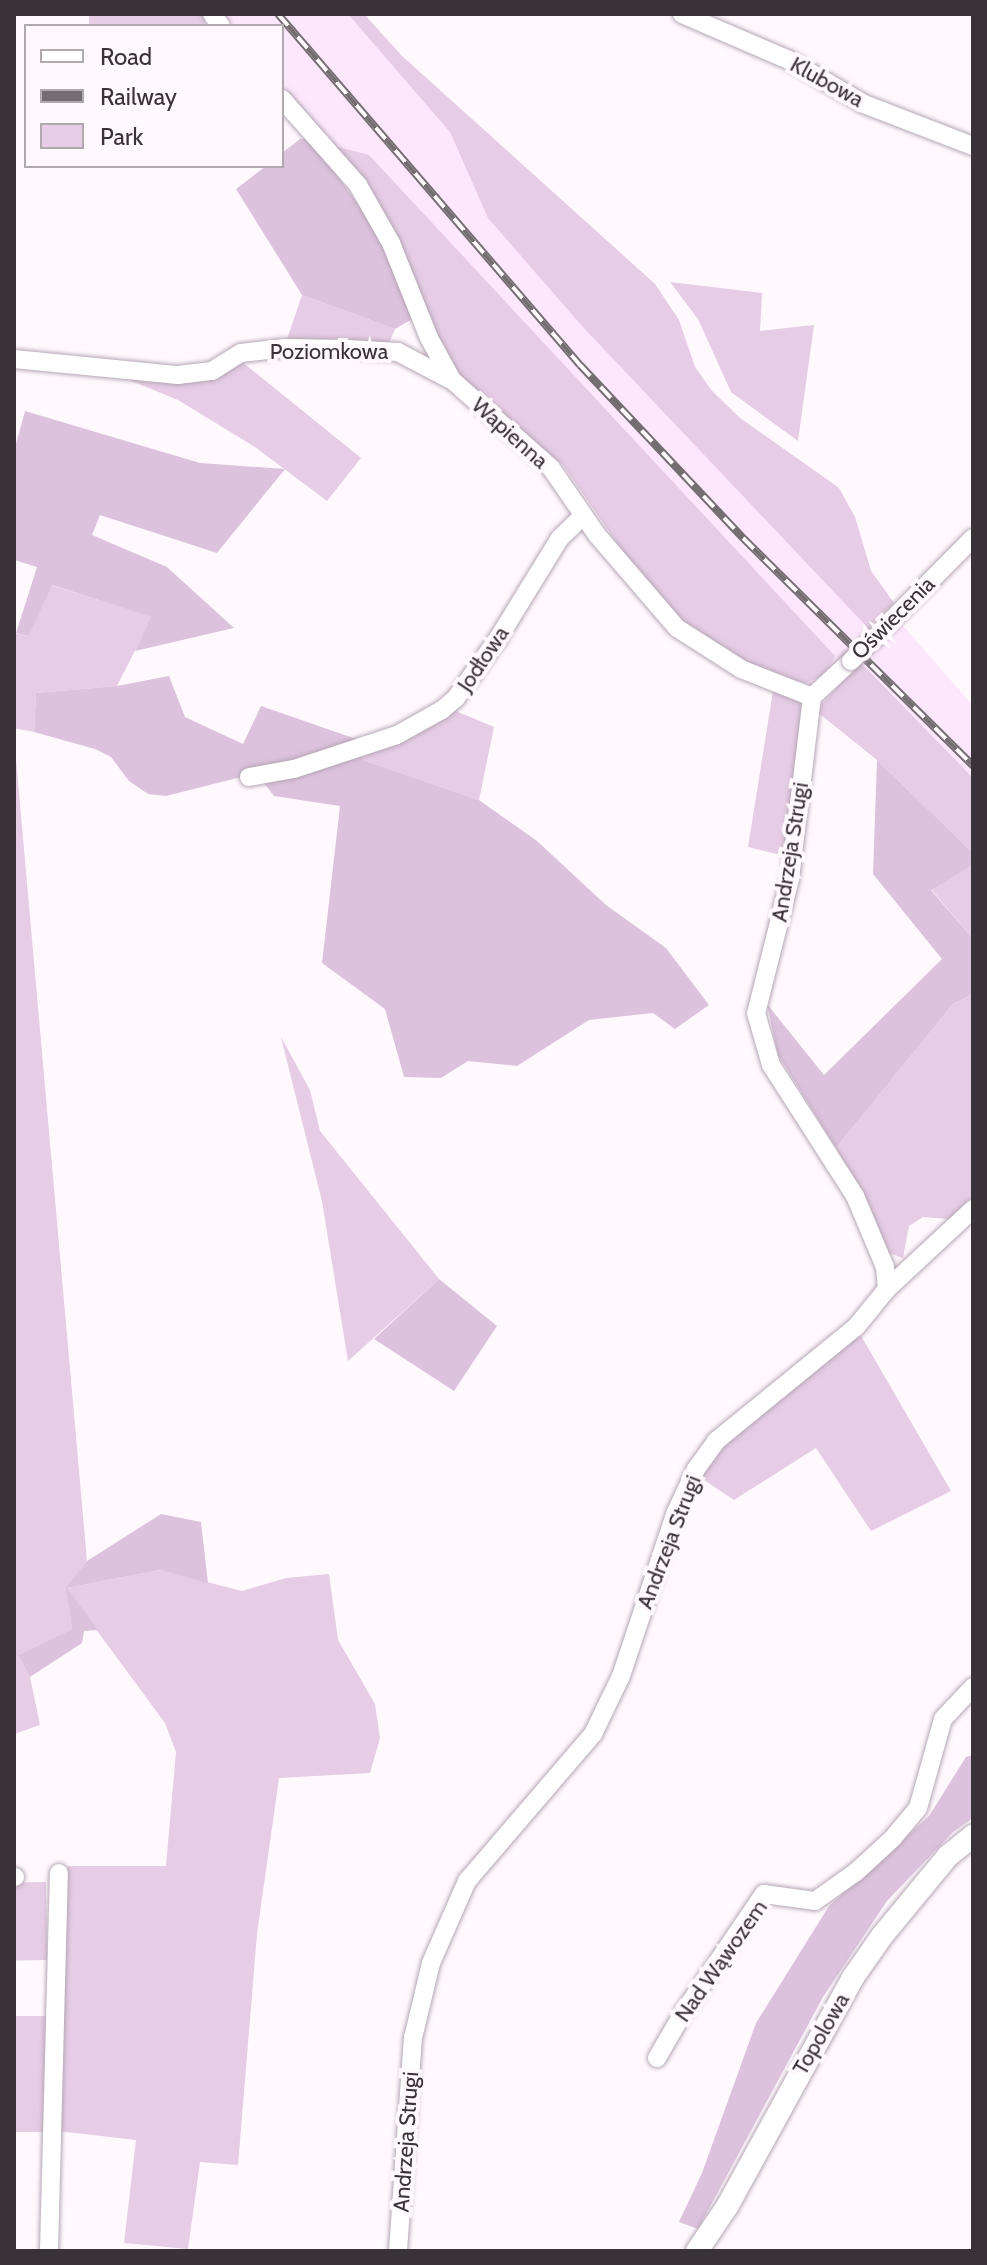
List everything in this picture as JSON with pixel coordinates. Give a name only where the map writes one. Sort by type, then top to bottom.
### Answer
[{"type":"street","name":"Klubowa","points":[[682,14],[789,60],[864,104],[973,146]]},
{"type":"street","name":"Wapienna","points":[[284,101],[358,185],[391,243],[423,325],[452,380],[551,468],[583,516],[677,628],[741,669],[812,697]]},
{"type":"street","points":[[398,352],[423,325]]},
{"type":"street","name":"Poziomkowa","points":[[14,359],[178,375],[212,371],[241,353],[285,348],[398,352],[452,380]]},
{"type":"street","name":"Jodłowa","points":[[249,777],[294,769],[397,735],[442,710],[456,698],[491,649],[560,538],[583,516]]},
{"type":"street","name":"Oświecenia","points":[[812,697],[973,538]]},
{"type":"street","name":"Andrzeja Strugi","points":[[398,2251],[413,2038],[429,1968],[450,1914],[472,1874],[593,1734],[621,1676],[676,1512],[716,1441],[856,1327],[887,1289],[885,1267],[855,1196],[771,1065],[756,1013],[790,879],[812,697]]},
{"type":"street","points":[[887,1289],[973,1209]]},
{"type":"street","name":"Nad Wąwozem","points":[[657,2058],[683,2013],[764,1894],[815,1901],[856,1872],[892,1839],[918,1808],[943,1719],[973,1687]]},
{"type":"street","name":"Topolowa","points":[[697,2251],[728,2205],[852,1979],[882,1936],[948,1856],[973,1836]]},
{"type":"street","points":[[49,2251],[59,1873]]},
{"type":"shaded area","points":[[218,14],[364,14],[402,56],[655,284],[679,320],[695,367],[712,391],[740,418],[839,488],[855,517],[871,571],[894,603],[900,622],[973,706],[973,831],[806,683],[284,92],[284,24],[226,24]]},
{"type":"shaded area","points":[[310,138],[384,240],[414,318],[395,329],[302,295],[236,189],[263,168],[284,168],[284,151],[300,139]]},
{"type":"shaded area","points":[[25,411],[200,463],[285,469],[217,553],[100,515],[92,535],[167,567],[234,628],[135,651],[151,617],[52,585],[29,636],[16,633],[37,567],[14,560],[14,451]]},
{"type":"shaded area","points":[[169,676],[185,717],[243,744],[261,706],[359,740],[293,764],[166,796],[148,794],[129,781],[111,757],[95,749],[34,732],[36,693],[117,686]]},
{"type":"shaded area","points":[[361,751],[363,760],[479,800],[537,841],[606,905],[666,948],[709,1005],[675,1029],[653,1013],[589,1020],[517,1066],[468,1061],[441,1078],[404,1077],[385,1009],[322,963],[340,806],[274,796],[264,783]]},
{"type":"shaded area","points":[[877,760],[973,853],[973,865],[931,890],[973,939],[973,994],[953,1004],[836,1148],[778,1055],[767,1004],[824,1075],[942,959],[873,874]]},
{"type":"shaded area","points":[[439,1279],[497,1326],[454,1391],[374,1339]]},
{"type":"shaded area","points":[[161,1514],[201,1522],[208,1583],[160,1570],[67,1588],[98,1630],[84,1631],[82,1643],[30,1677],[18,1655],[72,1629],[66,1588],[87,1561]]},
{"type":"shaded area","points":[[973,1755],[973,1818],[953,1832],[887,1901],[823,1997],[698,2229],[679,2222],[702,2173],[756,2023],[829,1906],[929,1816],[966,1757]]},
{"type":"green space","points":[[89,14],[205,14],[205,24],[89,24]]},
{"type":"green space","points":[[348,14],[364,14],[402,56],[655,284],[679,320],[695,367],[712,391],[740,418],[839,488],[855,517],[871,571],[894,603],[868,628],[582,326],[488,218],[450,132]]},
{"type":"green space","points":[[335,146],[369,155],[835,656],[825,674],[806,683],[781,679],[748,665],[677,618],[626,556],[563,465],[466,385],[447,356],[397,240]]},
{"type":"green space","points":[[670,282],[762,293],[760,331],[814,325],[798,441],[731,392],[698,319]]},
{"type":"green space","points":[[302,295],[395,329],[388,346],[287,339]]},
{"type":"green space","points":[[241,361],[361,458],[327,501],[255,447],[178,400],[124,378]]},
{"type":"green space","points":[[51,585],[152,617],[117,686],[36,693],[34,732],[14,728],[14,633],[29,636]]},
{"type":"green space","points":[[860,662],[973,778],[973,853],[877,760],[816,711]]},
{"type":"green space","points":[[773,691],[799,699],[804,709],[785,856],[748,847]]},
{"type":"green space","points":[[451,709],[494,727],[479,800],[363,760],[361,751]]},
{"type":"green space","points":[[14,736],[87,1561],[67,1588],[160,1570],[242,1591],[286,1578],[329,1574],[338,1640],[375,1704],[380,1738],[370,1773],[279,1778],[257,1934],[238,2165],[200,2162],[188,2249],[124,2243],[136,2140],[57,2131],[68,1866],[166,1866],[176,1752],[165,1723],[67,1590],[72,1629],[18,1655],[30,1677],[40,1725],[14,1734]]},
{"type":"green space","points":[[973,865],[973,939],[931,889]]},
{"type":"green space","points":[[973,994],[973,1197],[949,1219],[923,1217],[909,1226],[903,1258],[889,1253],[869,1204],[836,1148],[953,1004]]},
{"type":"green space","points":[[281,1037],[310,1090],[320,1131],[439,1279],[348,1361],[322,1201]]},
{"type":"green space","points":[[860,1334],[951,1491],[871,1531],[816,1448],[734,1500],[701,1478],[727,1441]]},
{"type":"green space","points":[[46,1882],[47,1960],[15,1961],[14,1883]]},
{"type":"green space","points":[[14,2016],[46,2016],[46,2132],[14,2132]]},
{"type":"railway","points":[[278,14],[580,365],[743,538],[973,766]]}]
